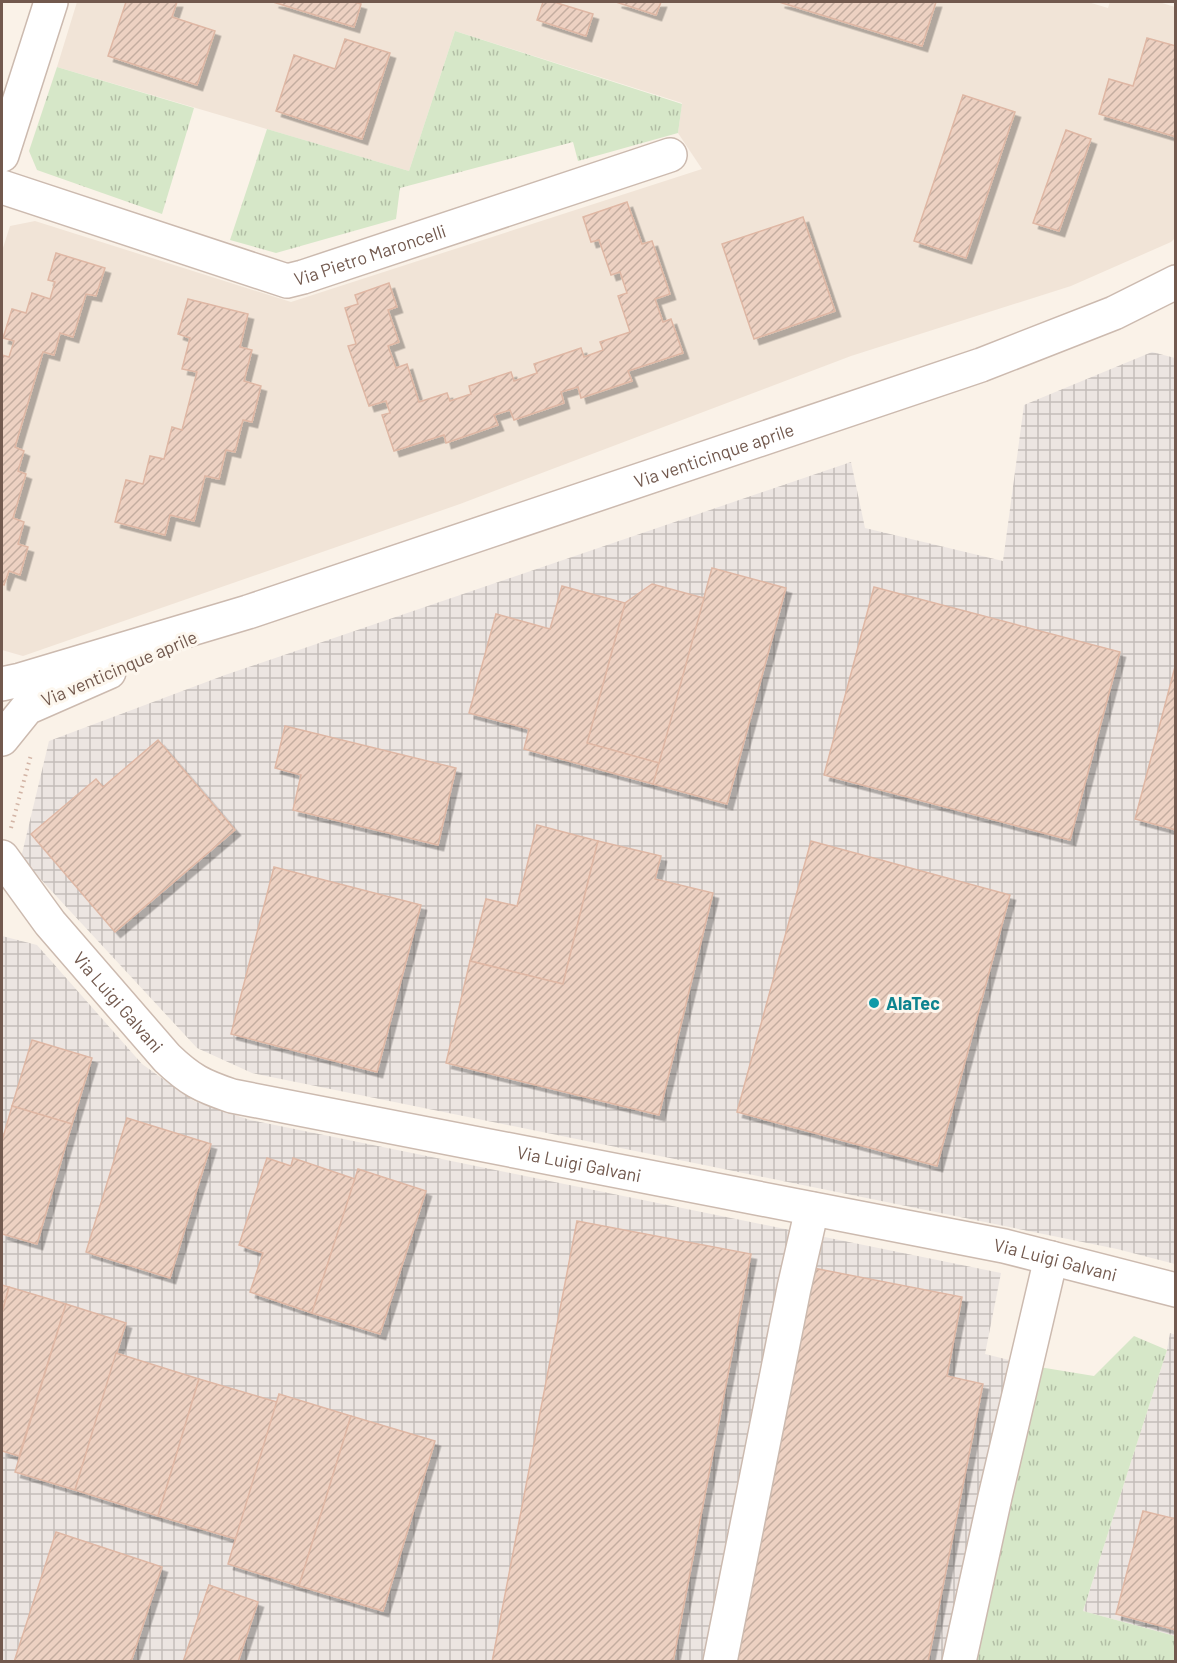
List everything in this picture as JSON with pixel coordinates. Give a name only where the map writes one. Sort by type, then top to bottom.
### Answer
[{"type":"street","points":[[2,155],[51,2]]},
{"type":"street","name":"Via Pietro Maroncelli","points":[[2,187],[286,281],[670,155]]},
{"type":"street","name":"Via venticinque aprile","points":[[2,684],[248,612],[1002,357],[1104,318],[1176,282]]},
{"type":"street","name":"Via venticinque aprile","points":[[2,739],[27,708],[248,612]]},
{"type":"street","name":"Via Luigi Galvani","points":[[2,857],[50,923],[167,1058],[200,1085],[232,1096],[1004,1246],[1176,1290]]},
{"type":"street","name":"Via Luigi Galvani","points":[[2,886],[50,923]]},
{"type":"street","points":[[720,1662],[794,1288],[812,1209]]},
{"type":"street","points":[[960,1662],[997,1487],[1051,1258]]},
{"type":"shaded area","points":[[77,2],[1088,2],[1108,8],[1110,2],[1159,2],[1175,7],[1176,237],[1171,242],[1071,286],[851,356],[460,504],[23,656],[2,650],[2,251],[10,226],[35,221],[291,302],[702,169],[678,133],[682,103],[455,31],[409,171],[57,67]]},
{"type":"shaded area","points":[[1152,352],[1175,358],[1175,1264],[1117,1249],[252,1073],[197,1048],[21,858],[49,741],[225,675],[851,462],[865,528],[1003,561],[1024,405]]},
{"type":"shaded area","points":[[2,936],[37,945],[142,1064],[194,1101],[250,1120],[1001,1273],[985,1354],[1033,1366],[971,1661],[2,1661]]},
{"type":"shaded area","points":[[1170,1333],[1176,1335],[1175,1636],[1083,1611],[1167,1350]]},
{"type":"green space","points":[[455,31],[682,104],[678,133],[578,161],[573,142],[400,188],[396,219],[276,253],[230,240],[267,129],[409,171]]},
{"type":"green space","points":[[57,67],[194,108],[162,214],[37,170],[29,151]]},
{"type":"green space","points":[[1134,1336],[1167,1350],[1083,1611],[1175,1636],[1175,1661],[971,1662],[1033,1366],[1094,1376]]},
{"type":"building","points":[[126,2],[177,2],[172,17],[215,31],[197,85],[108,56]]},
{"type":"building","points":[[273,2],[354,2],[361,4],[354,27]]},
{"type":"building","points":[[543,2],[554,2],[593,14],[586,36],[537,20]]},
{"type":"building","points":[[616,2],[661,2],[656,15]]},
{"type":"building","points":[[779,2],[936,2],[922,46]]},
{"type":"building","points":[[1147,38],[1176,46],[1176,137],[1099,114],[1109,79],[1133,86]]},
{"type":"building","points":[[345,39],[390,53],[362,139],[276,111],[294,55],[335,69]]},
{"type":"building","points":[[963,95],[1015,112],[966,258],[914,241]]},
{"type":"building","points":[[1066,130],[1091,139],[1059,231],[1033,223]]},
{"type":"building","points":[[627,202],[642,244],[652,241],[670,294],[655,299],[663,322],[671,319],[683,353],[628,371],[632,381],[581,398],[578,387],[561,392],[564,403],[514,420],[510,410],[494,415],[498,425],[446,443],[444,435],[394,451],[382,415],[390,413],[386,401],[369,406],[348,346],[356,344],[345,308],[358,304],[355,295],[389,283],[397,307],[388,310],[399,342],[388,346],[396,368],[407,364],[419,402],[447,393],[450,401],[471,394],[469,386],[511,372],[514,381],[537,373],[534,364],[581,348],[584,357],[603,350],[600,342],[630,332],[618,296],[627,293],[620,272],[611,275],[599,240],[591,242],[583,217]]},
{"type":"building","points":[[803,217],[835,311],[754,339],[722,244]]},
{"type":"building","points":[[56,253],[105,268],[96,296],[86,294],[73,337],[60,333],[54,355],[43,352],[15,447],[24,451],[18,471],[26,474],[13,518],[24,522],[18,544],[28,547],[20,575],[9,571],[4,585],[2,584],[2,355],[9,357],[14,341],[3,338],[12,309],[26,313],[32,293],[50,299],[55,282],[48,280]]},
{"type":"building","points":[[188,299],[248,314],[240,347],[252,350],[244,381],[261,386],[252,422],[243,420],[235,452],[226,450],[219,479],[205,476],[194,521],[170,515],[165,535],[115,522],[126,480],[143,484],[150,456],[164,459],[172,427],[182,430],[197,372],[182,369],[190,338],[178,334]]},
{"type":"building","points":[[712,568],[786,588],[727,804],[653,784]]},
{"type":"building","points":[[652,584],[704,598],[659,763],[587,743],[625,603]]},
{"type":"building","points":[[562,586],[625,603],[587,743],[659,763],[653,784],[524,749],[529,729],[469,713],[496,614],[550,629]]},
{"type":"building","points":[[874,587],[1120,652],[1070,840],[824,775]]},
{"type":"building","points":[[1176,663],[1176,830],[1135,819]]},
{"type":"building","points":[[285,726],[456,768],[438,845],[293,810],[301,775],[275,768]]},
{"type":"building","points":[[158,740],[235,830],[115,932],[31,834],[96,779],[103,787]]},
{"type":"building","points":[[537,825],[598,841],[563,984],[470,961],[486,899],[517,906]]},
{"type":"building","points":[[598,841],[661,856],[655,879],[713,893],[659,1115],[446,1063],[470,961],[563,984]]},
{"type":"building","name":"AlaTec","points":[[811,841],[1010,895],[937,1166],[737,1112]]},
{"type":"building","points":[[274,867],[421,905],[377,1072],[231,1034]]},
{"type":"building","points":[[32,1040],[92,1058],[72,1124],[12,1106]]},
{"type":"building","points":[[12,1106],[72,1124],[37,1244],[2,1234],[2,1141]]},
{"type":"building","points":[[127,1118],[211,1144],[170,1278],[86,1252]]},
{"type":"building","points":[[267,1158],[291,1166],[293,1158],[355,1179],[312,1313],[250,1292],[263,1253],[239,1245]]},
{"type":"building","points":[[358,1169],[426,1191],[380,1334],[312,1313]]},
{"type":"building","points":[[577,1221],[751,1254],[673,1662],[492,1662]]},
{"type":"building","points":[[803,1266],[962,1297],[947,1376],[983,1384],[928,1662],[725,1662]]},
{"type":"building","points":[[2,1285],[9,1287],[2,1313]]},
{"type":"building","points":[[9,1287],[66,1304],[19,1456],[2,1451],[2,1313]]},
{"type":"building","points":[[66,1304],[126,1323],[75,1490],[15,1472]]},
{"type":"building","points":[[116,1353],[199,1379],[158,1516],[75,1490]]},
{"type":"building","points":[[199,1379],[277,1402],[236,1539],[158,1516]]},
{"type":"building","points":[[279,1394],[351,1416],[299,1586],[228,1564]]},
{"type":"building","points":[[351,1416],[435,1441],[383,1611],[299,1586]]},
{"type":"building","points":[[1143,1511],[1176,1519],[1176,1630],[1116,1614]]},
{"type":"building","points":[[56,1532],[162,1567],[131,1662],[14,1662]]},
{"type":"building","points":[[209,1585],[258,1602],[238,1662],[183,1662]]},
{"type":"place","name":"AlaTec","points":[[874,1003]]}]
